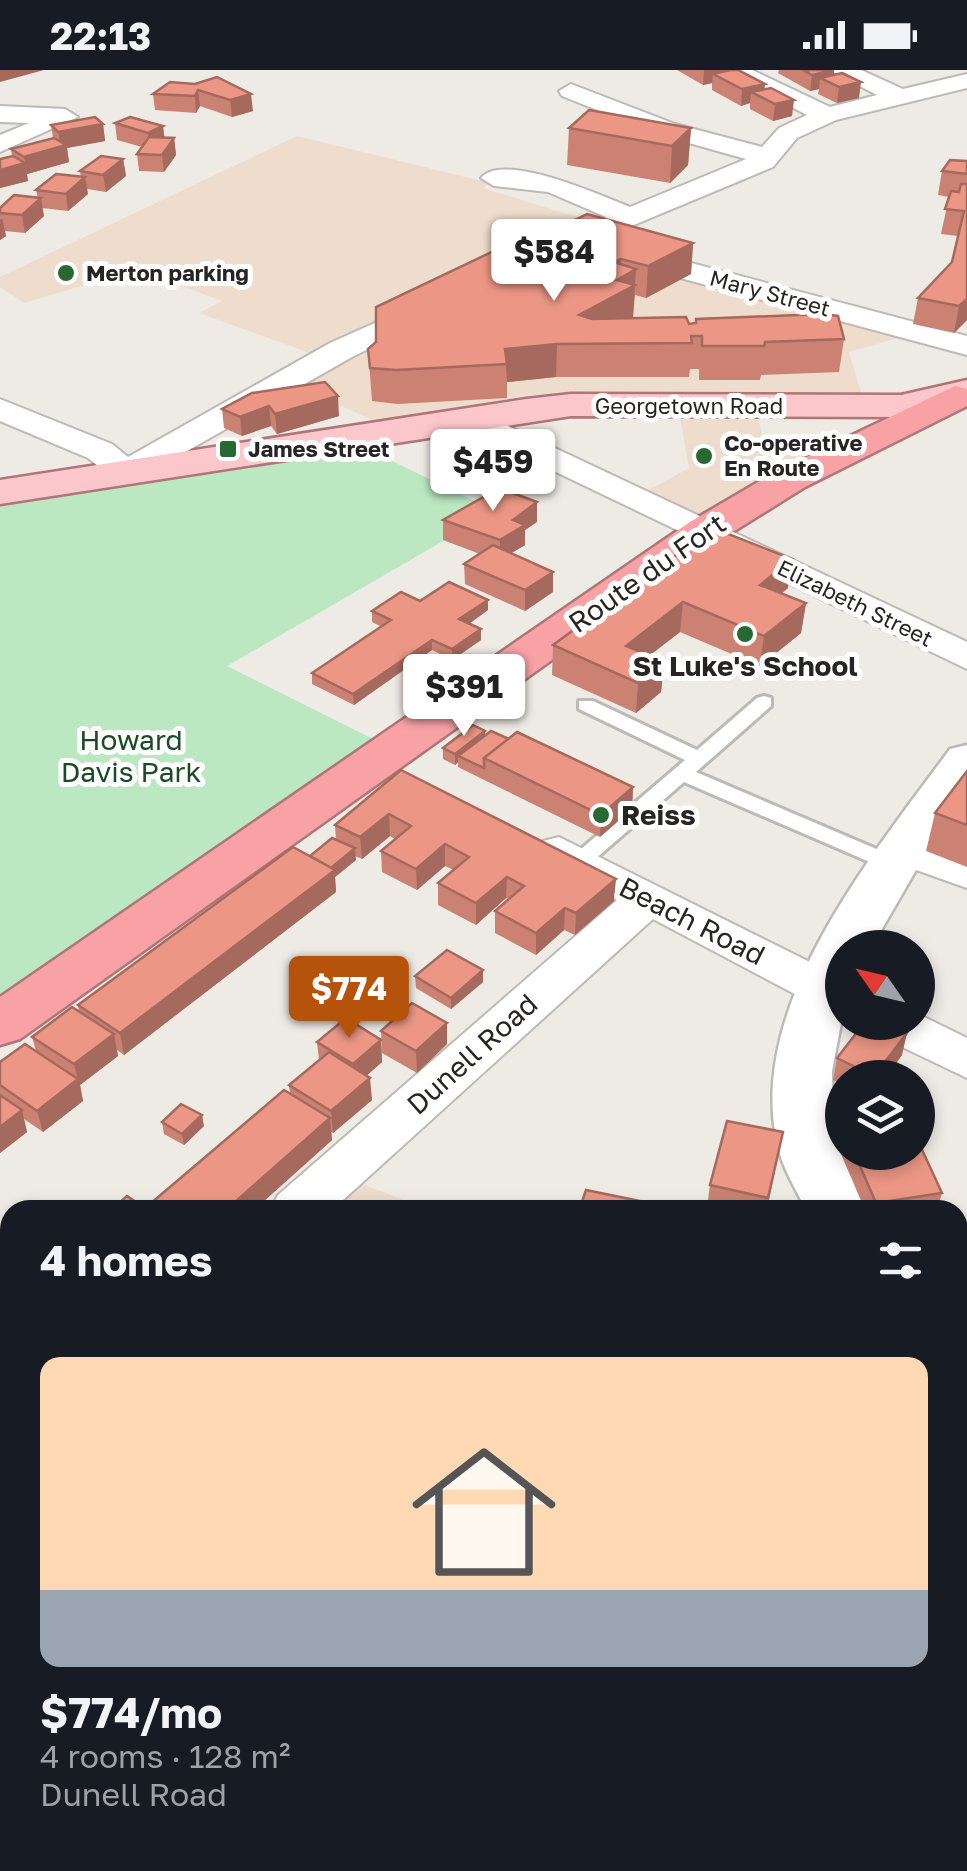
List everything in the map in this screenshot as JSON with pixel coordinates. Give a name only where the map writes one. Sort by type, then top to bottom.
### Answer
[{"type":"highway","name":"Route du Fort","points":[[0,1025],[398,770],[705,531],[791,479],[961,394]]},
{"type":"main road","name":"Georgetown Road","points":[[0,492],[571,406],[901,406],[961,394]]},
{"type":"main road","points":[[860,930],[898,857],[967,760]]},
{"type":"main road","points":[[825,1007],[800,1075],[808,1147],[832,1200]]},
{"type":"street","points":[[733,70],[827,115]]},
{"type":"street","points":[[842,70],[900,97]]},
{"type":"street","points":[[521,264],[627,216],[716,184],[768,156],[788,133],[827,115],[967,81]]},
{"type":"street","points":[[570,91],[666,129],[768,156]]},
{"type":"street","points":[[0,114],[65,118],[0,144]]},
{"type":"street","points":[[494,178],[554,186],[627,216]]},
{"type":"street","name":"Mary Street","points":[[573,240],[967,346]]},
{"type":"street","points":[[0,409],[100,450],[126,472],[341,350],[456,295]]},
{"type":"street","name":"Elizabeth Street","points":[[472,418],[967,657]]},
{"type":"street","name":"Beach Road","points":[[514,828],[647,899],[825,966]]},
{"type":"street","points":[[898,857],[967,873]]},
{"type":"street","name":"Dunell Road","points":[[309,1200],[647,899]]},
{"type":"street","points":[[928,1040],[967,1060]]},
{"type":"lane","points":[[580,861],[764,702]]},
{"type":"lane","points":[[586,705],[700,759]]},
{"type":"lane","points":[[684,774],[898,857]]},
{"type":"shaded area","points":[[297,136],[490,183],[483,188],[586,220],[313,354],[199,313],[222,301],[137,269],[24,303],[0,287],[0,277]]},
{"type":"shaded area","points":[[577,245],[905,336],[849,352],[862,396],[529,395],[379,423],[299,387],[371,344]]},
{"type":"shaded area","points":[[679,412],[757,413],[763,439],[805,458],[701,520],[647,491],[689,468]]},
{"type":"shaded area","points":[[352,1180],[404,1200],[329,1200]]},
{"type":"green space","name":"Howard Davis Park","points":[[359,445],[495,511],[227,666],[379,742],[0,1000],[0,503]]},
{"type":"building","points":[[730,70],[765,84],[742,89],[713,74]]},
{"type":"building","points":[[803,70],[834,70],[812,75]]},
{"type":"building","points":[[842,73],[861,82],[839,87],[820,78]]},
{"type":"building","points":[[217,77],[251,94],[230,100],[198,90],[195,96],[153,94],[170,82],[195,84]]},
{"type":"building","points":[[771,88],[794,100],[775,104],[751,92]]},
{"type":"building","points":[[589,110],[691,128],[672,146],[569,128]]},
{"type":"building","points":[[95,117],[103,124],[58,132],[51,125]]},
{"type":"building","points":[[130,117],[163,126],[148,133],[115,123]]},
{"type":"building","points":[[149,137],[174,138],[162,155],[137,154]]},
{"type":"building","points":[[54,138],[66,145],[24,157],[11,149]]},
{"type":"building","points":[[13,156],[25,163],[0,170],[0,159]]},
{"type":"building","points":[[101,156],[123,159],[103,175],[80,171]]},
{"type":"building","points":[[950,160],[967,161],[967,174],[942,171]]},
{"type":"building","points":[[56,174],[85,177],[66,194],[36,190]]},
{"type":"building","points":[[961,184],[967,184],[967,299],[959,306],[918,298],[952,262],[964,211],[945,209],[951,191],[959,192]]},
{"type":"building","points":[[14,195],[41,198],[22,215],[0,213],[0,208]]},
{"type":"building","points":[[587,214],[693,243],[648,266],[621,259],[614,262],[636,269],[617,280],[635,285],[579,315],[592,319],[686,317],[689,324],[696,323],[696,319],[822,314],[838,316],[844,339],[765,342],[764,346],[702,346],[702,336],[691,336],[692,343],[557,344],[505,349],[507,364],[370,368],[368,349],[376,342],[376,307],[519,239],[529,242]]},
{"type":"building","points":[[325,382],[338,396],[275,414],[269,406],[240,417],[222,409],[252,393]]},
{"type":"building","points":[[499,488],[537,502],[513,520],[525,525],[500,540],[443,520]]},
{"type":"building","points":[[713,528],[792,559],[760,585],[806,603],[764,636],[683,602],[626,646],[664,662],[638,683],[553,645]]},
{"type":"building","points":[[493,545],[553,572],[525,590],[464,564]]},
{"type":"building","points":[[449,582],[488,600],[459,619],[481,629],[452,649],[432,640],[353,694],[312,673],[391,620],[372,611],[401,592],[420,601]]},
{"type":"building","points":[[473,725],[485,731],[455,754],[443,748]]},
{"type":"building","points":[[491,731],[509,739],[484,758],[484,768],[458,756]]},
{"type":"building","points":[[517,732],[633,787],[601,815],[484,758]]},
{"type":"building","points":[[401,770],[616,879],[576,913],[565,908],[536,933],[495,911],[524,886],[507,877],[476,903],[438,883],[469,857],[445,844],[416,869],[381,851],[411,826],[389,814],[360,837],[335,825]]},
{"type":"building","points":[[967,771],[967,825],[935,813]]},
{"type":"building","points":[[332,838],[355,848],[331,868],[310,856]]},
{"type":"building","points":[[293,847],[335,870],[120,1033],[78,1005]]},
{"type":"building","points":[[447,950],[483,970],[451,998],[415,976]]},
{"type":"building","points":[[412,1003],[447,1023],[416,1051],[381,1031]]},
{"type":"building","points":[[72,1007],[114,1034],[74,1064],[32,1037]]},
{"type":"building","points":[[346,1018],[381,1040],[353,1064],[317,1042]]},
{"type":"building","points":[[851,1040],[902,1040],[886,1060],[837,1058]]},
{"type":"building","points":[[25,1044],[78,1079],[37,1111],[0,1085],[0,1062]]},
{"type":"building","points":[[329,1052],[370,1078],[331,1111],[289,1085]]},
{"type":"building","points":[[284,1090],[330,1118],[237,1200],[155,1200]]},
{"type":"building","points":[[0,1095],[22,1110],[0,1127]]},
{"type":"building","points":[[181,1104],[202,1115],[182,1134],[162,1122]]},
{"type":"building","points":[[727,1121],[783,1132],[768,1198],[710,1185]]},
{"type":"building","points":[[862,1170],[931,1170],[942,1193],[896,1200],[875,1200]]},
{"type":"building","points":[[586,1190],[635,1200],[582,1200]]},
{"type":"place","name":"Merton parking","points":[[66,273]]},
{"type":"place","name":"James Street","points":[[228,449]]},
{"type":"place","name":"Co-operative En Route","points":[[704,456]]},
{"type":"place","name":"St Luke's School","points":[[745,634]]},
{"type":"place","name":"Reiss","points":[[601,815]]}]
